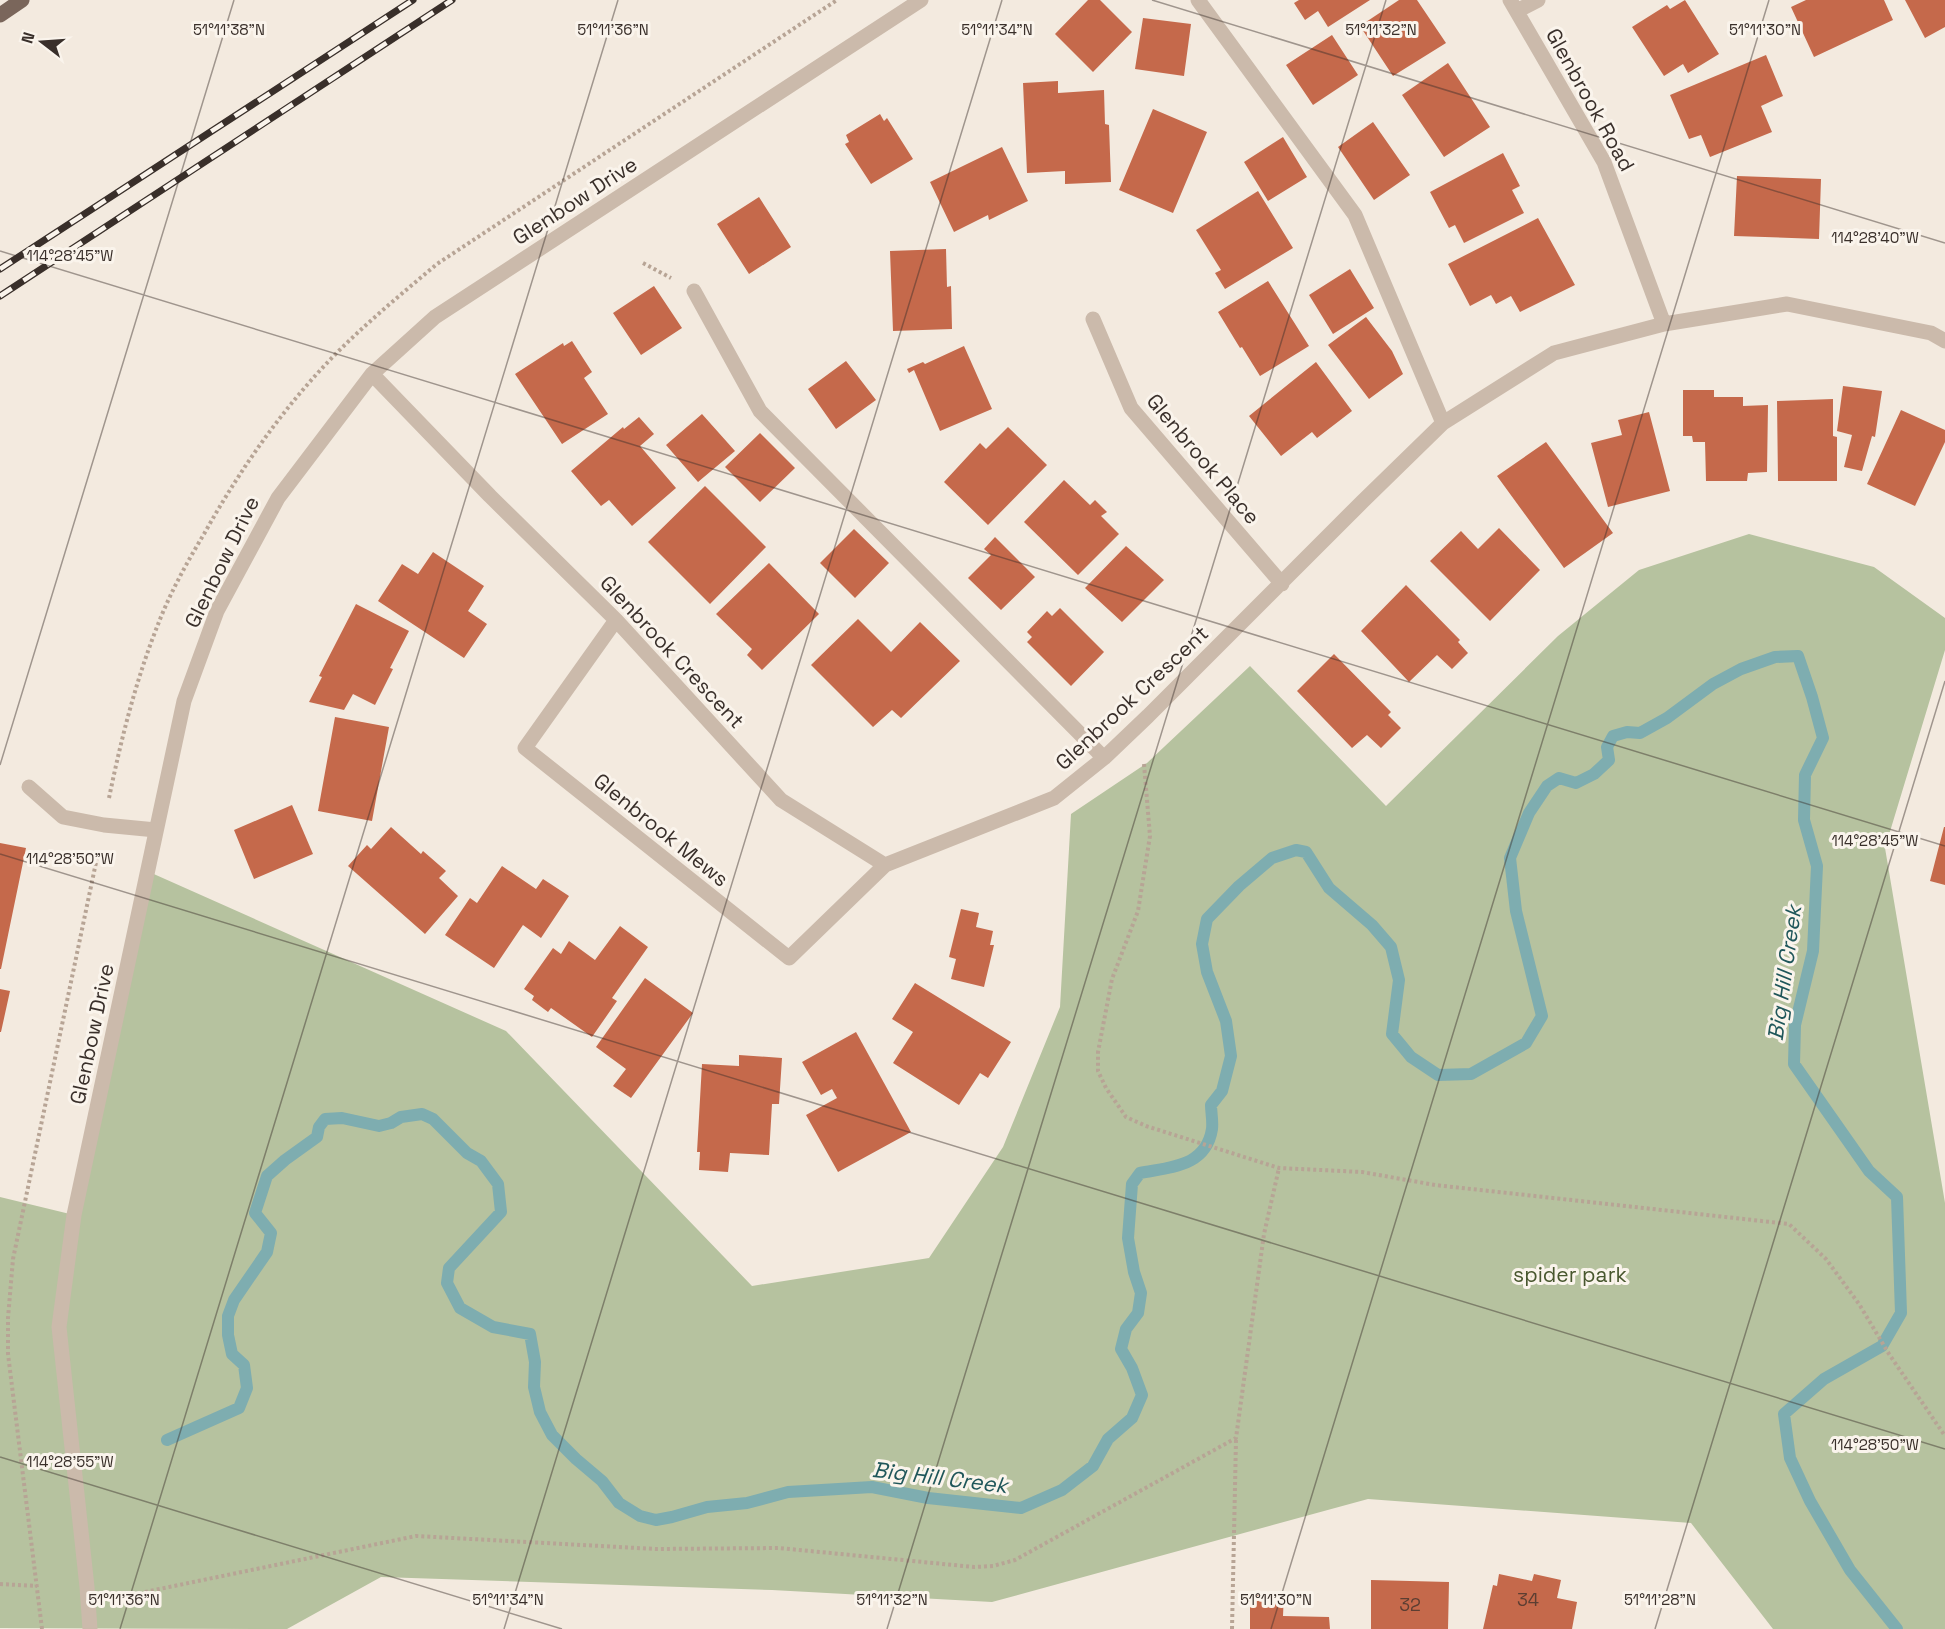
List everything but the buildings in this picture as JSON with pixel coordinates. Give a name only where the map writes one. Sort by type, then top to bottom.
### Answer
[{"type":"main road","points":[[0,15],[22,0]]},
{"type":"street","name":"Glenbow Drive","points":[[90,1629],[59,1328],[74,1215],[184,701],[217,611],[278,498],[372,374],[435,317],[921,0]]},
{"type":"street","points":[[1198,0],[1355,215],[1443,423]]},
{"type":"street","points":[[1513,6],[1538,0]]},
{"type":"street","name":"Glenbrook Road","points":[[1513,6],[1604,162],[1664,324]]},
{"type":"street","points":[[693,291],[760,411],[1104,758]]},
{"type":"street","name":"Glenbrook Crescent","points":[[372,374],[490,496],[616,620],[781,800],[885,865],[1054,798],[1104,758],[1443,423],[1554,353],[1664,324],[1787,304],[1931,333],[1945,340]]},
{"type":"street","name":"Glenbrook Place","points":[[1093,319],[1131,408],[1282,584]]},
{"type":"street","name":"Glenbrook Mews","points":[[616,620],[525,748],[789,958],[885,865]]},
{"type":"street","points":[[29,787],[63,817],[104,825],[156,830]]},
{"type":"path","points":[[42,1629],[8,1354],[13,1259],[120,745],[136,687],[157,626],[177,581],[231,487],[256,450],[324,366],[393,300],[437,264],[837,0]]},
{"type":"path","points":[[1144,764],[1150,836],[1138,911],[1112,979],[1098,1052],[1098,1071],[1106,1088],[1126,1117],[1146,1126],[1279,1168],[1362,1172],[1435,1185],[1789,1224],[1826,1259],[1859,1304],[1889,1354],[1945,1436]]},
{"type":"path","points":[[1232,1629],[1236,1438],[1264,1234],[1279,1168]]},
{"type":"path","points":[[145,1592],[416,1536],[656,1549],[779,1548],[974,1567],[993,1566],[1015,1560],[1035,1550],[1236,1438]]},
{"type":"path","points":[[0,1584],[37,1586]]},
{"type":"green space","name":"spider park","points":[[1749,534],[1874,567],[1945,618],[1945,650],[1885,848],[1945,1203],[1945,1629],[1773,1629],[1691,1523],[1368,1499],[992,1602],[772,1590],[381,1577],[287,1629],[0,1628],[0,1197],[74,1215],[147,871],[506,1031],[752,1286],[929,1258],[1003,1147],[1060,1007],[1071,814],[1147,763],[1250,666],[1386,806],[1558,636],[1639,570]]},
{"type":"waterway","name":"Big Hill Creek","points":[[167,1440],[239,1408],[247,1388],[244,1365],[232,1354],[228,1335],[228,1316],[234,1300],[267,1252],[271,1233],[255,1213],[267,1176],[317,1137],[319,1127],[325,1119],[342,1118],[379,1126],[401,1117],[422,1114],[433,1119],[467,1153],[481,1161],[498,1184],[501,1212],[449,1268],[447,1283],[460,1308],[493,1327],[530,1334],[535,1362],[534,1387],[540,1412],[552,1435],[602,1481],[619,1503],[640,1516],[656,1520],[707,1507],[747,1503],[788,1492],[872,1487],[928,1498],[1021,1508],[1062,1490],[1093,1466],[1108,1439],[1132,1418],[1142,1395],[1132,1368],[1121,1349],[1126,1329],[1138,1313],[1141,1293],[1134,1272],[1128,1238],[1132,1184],[1140,1173],[1185,1163],[1202,1151],[1212,1129],[1211,1105],[1222,1091],[1231,1056],[1226,1021],[1207,972],[1202,944],[1207,919],[1239,886],[1272,858],[1296,850],[1306,852],[1329,888],[1372,925],[1391,947],[1399,980],[1392,1034],[1411,1057],[1438,1075],[1471,1074],[1526,1043],[1542,1016],[1516,911],[1510,858],[1529,813],[1547,786],[1559,778],[1576,783],[1594,774],[1609,760],[1607,747],[1613,736],[1627,732],[1640,733],[1667,718],[1713,684],[1741,669],[1775,657],[1798,656],[1823,738],[1805,775],[1804,820],[1817,866],[1813,951],[1795,1025],[1794,1064],[1869,1171],[1897,1197],[1901,1313],[1882,1346],[1824,1379],[1784,1414],[1790,1458],[1810,1501],[1850,1570],[1897,1629]]},
{"type":"railway","points":[[0,269],[413,0]]},
{"type":"railway","points":[[0,296],[452,0]]}]
